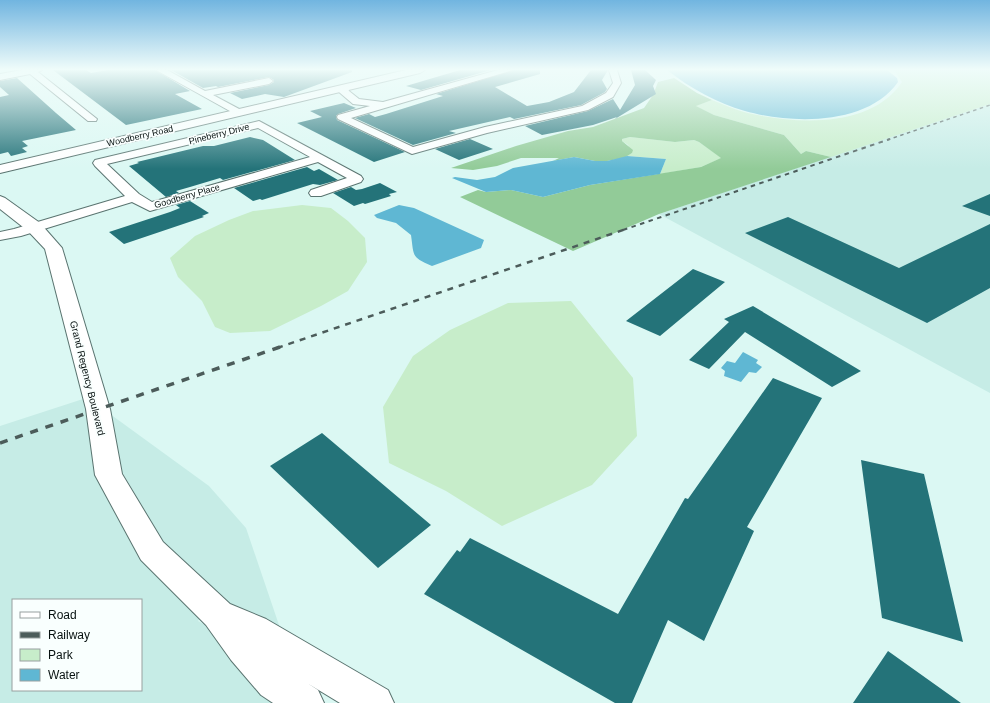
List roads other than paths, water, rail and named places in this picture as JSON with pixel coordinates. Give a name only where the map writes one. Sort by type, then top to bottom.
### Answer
[{"type":"street","points":[[72,103],[92,119]]},
{"type":"street","points":[[220,103],[237,112]]},
{"type":"street","name":"Woodberry Road","points":[[0,169],[278,103]]},
{"type":"street","points":[[369,103],[388,104]]},
{"type":"street","points":[[392,103],[342,117],[412,150],[485,130],[585,108],[595,103]]},
{"type":"street","name":"Pineberry Drive","points":[[134,197],[99,163],[259,124],[357,179],[316,193]]},
{"type":"street","name":"Goodberry Place","points":[[134,197],[150,207],[320,158]]},
{"type":"street","points":[[0,236],[25,230],[134,197]]},
{"type":"street","name":"Grand Regency Boulevard","points":[[0,201],[25,230],[53,248],[98,409],[109,475],[152,551],[218,614],[243,648],[274,682],[305,703]]},
{"type":"street","points":[[0,245],[25,230]]},
{"type":"street","name":"Grand Regency Boulevard","points":[[218,614],[254,630],[374,703]]},
{"type":"water","points":[[722,103],[873,103],[867,107],[848,114],[827,118],[805,119],[764,115]]},
{"type":"water","points":[[627,156],[666,159],[660,174],[590,185],[543,197],[511,190],[486,192],[452,178],[455,177],[477,180],[495,177],[513,168],[574,157],[595,161],[607,161]]},
{"type":"water","points":[[399,205],[414,208],[484,240],[481,248],[432,266],[425,263],[417,258],[413,252],[411,235],[396,223],[377,218],[374,215]]},
{"type":"water","points":[[743,352],[758,360],[756,363],[762,367],[756,373],[749,372],[741,382],[724,376],[725,371],[721,368],[727,361],[735,363]]},
{"type":"railway","points":[[887,140],[990,105]]},
{"type":"railway","points":[[623,230],[890,139]]},
{"type":"railway","points":[[277,348],[626,229]]},
{"type":"railway","points":[[0,443],[280,347]]}]
